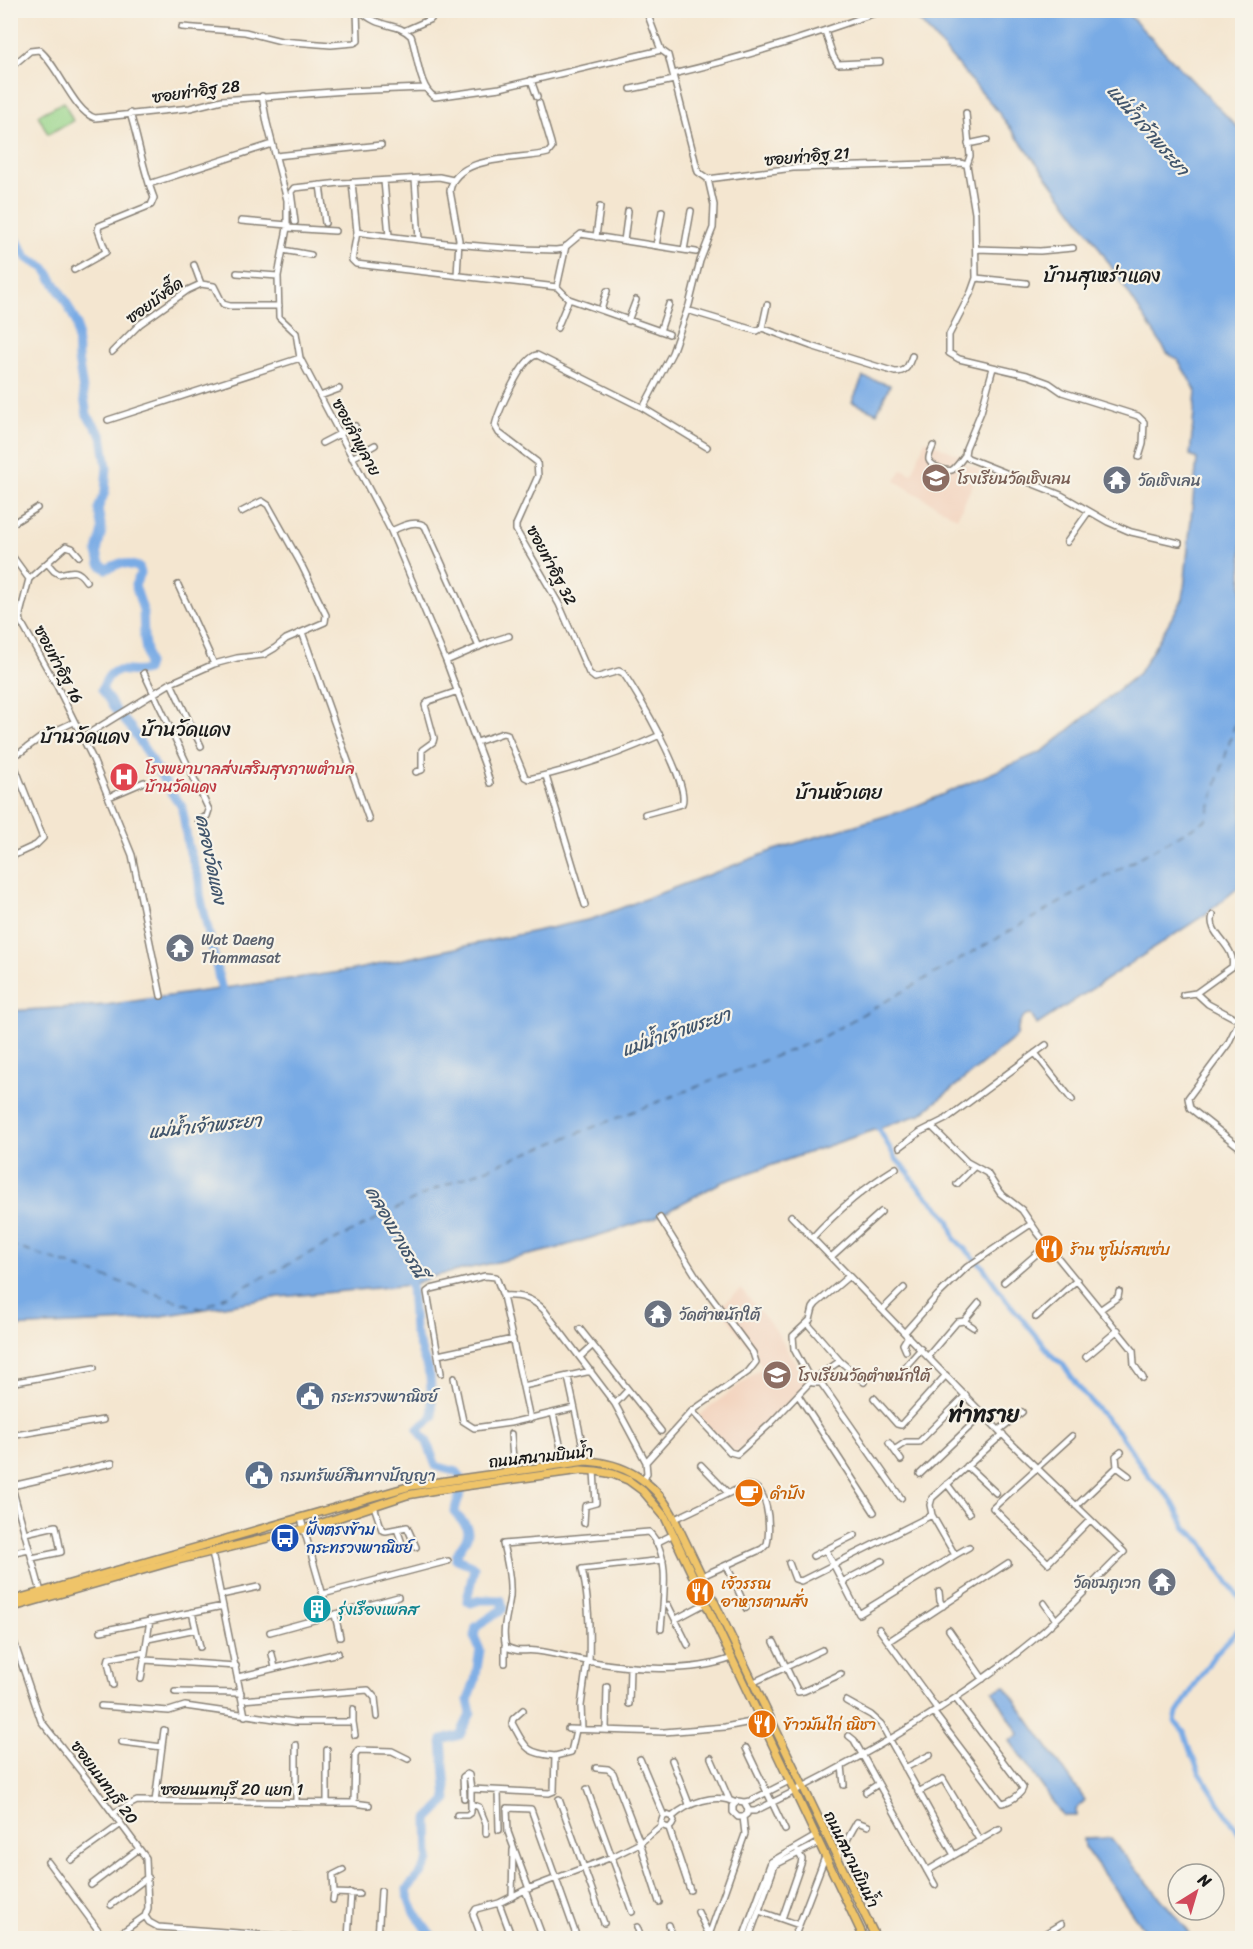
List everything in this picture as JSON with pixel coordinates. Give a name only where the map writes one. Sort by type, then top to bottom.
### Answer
[{"type":"main road","name":"ถนนสนามบินน้ำ","points":[[472,1482],[514,1472],[586,1461],[612,1465],[644,1480],[663,1499],[675,1519],[802,1788],[876,1938]]},
{"type":"main road","name":"ถนนสนามบินน้ำ","points":[[10,1601],[411,1486],[581,1470],[613,1474],[628,1480],[643,1491],[656,1504],[674,1534],[864,1938]]},
{"type":"main road","name":"ถนนสนามบินน้ำ","points":[[10,1608],[304,1529],[406,1495],[457,1483]]},
{"type":"main road","points":[[821,1825],[815,1836],[827,1838]]},
{"type":"street","points":[[182,27],[245,32],[281,41],[331,45],[351,44],[358,41],[359,10]]},
{"type":"street","points":[[359,10],[376,23],[406,30],[414,43],[426,88],[432,96],[440,98],[500,88],[661,50]]},
{"type":"street","points":[[620,10],[631,10]]},
{"type":"street","points":[[646,10],[661,50],[668,55],[698,172],[708,180],[714,205],[713,228],[700,261],[687,310],[672,353],[643,408],[707,447]]},
{"type":"street","points":[[631,89],[825,31],[878,12]]},
{"type":"street","points":[[406,30],[431,19]]},
{"type":"street","points":[[825,31],[838,64],[880,62]]},
{"type":"street","name":"ซอยท่าอิฐ 28","points":[[10,69],[30,51],[39,50],[88,115],[96,117],[190,108],[222,99],[426,88]]},
{"type":"street","points":[[457,276],[459,246],[450,191],[453,180],[480,162],[548,153],[552,148],[531,81]]},
{"type":"street","name":"ซอยลำพูลาย","points":[[262,96],[287,200],[288,227],[278,276],[279,317],[296,333],[300,358],[391,531],[446,661],[490,783]]},
{"type":"street","points":[[74,270],[106,252],[98,230],[99,226],[153,202],[154,198],[148,184],[130,113]]},
{"type":"street","points":[[966,113],[970,156],[967,165],[975,213],[976,278],[951,328],[948,349],[952,356],[959,359],[1045,381],[1062,392],[1142,419],[1143,444],[1139,457]]},
{"type":"street","points":[[968,144],[987,140]]},
{"type":"street","points":[[148,184],[272,144]]},
{"type":"street","points":[[276,156],[381,145]]},
{"type":"street","name":"ซอยท่าอิฐ 21","points":[[708,180],[793,168],[845,165],[961,163],[967,165]]},
{"type":"street","points":[[295,222],[293,189],[352,182],[439,177],[453,180]]},
{"type":"street","points":[[415,179],[419,240]]},
{"type":"street","points":[[384,181],[390,236]]},
{"type":"street","points":[[352,182],[357,232],[352,260],[356,264],[557,287],[569,299],[669,334]]},
{"type":"street","points":[[320,185],[325,224]]},
{"type":"street","points":[[596,237],[600,207]]},
{"type":"street","points":[[684,250],[691,210]]},
{"type":"street","points":[[624,241],[628,211]]},
{"type":"street","points":[[656,246],[662,212]]},
{"type":"street","points":[[241,221],[335,231]]},
{"type":"street","points":[[357,232],[459,246],[556,250],[566,246],[581,234],[696,252]]},
{"type":"street","points":[[557,287],[566,246]]},
{"type":"street","points":[[976,249],[1073,248]]},
{"type":"street","points":[[283,250],[310,255]]},
{"type":"street","points":[[194,265],[201,285]]},
{"type":"street","points":[[237,273],[278,276]]},
{"type":"street","points":[[976,278],[1026,283]]},
{"type":"street","name":"ซอยบังอี๊ด","points":[[112,352],[140,324],[188,290],[201,285],[214,286],[223,304],[279,306]]},
{"type":"street","points":[[601,310],[607,291]]},
{"type":"street","points":[[557,328],[569,299]]},
{"type":"street","points":[[628,321],[636,300]]},
{"type":"street","points":[[660,331],[669,304]]},
{"type":"street","points":[[687,310],[757,331],[762,327],[767,305]]},
{"type":"street","points":[[762,327],[811,346],[895,372],[904,371],[912,356]]},
{"type":"street","name":"ซอยท่าอิฐ 32","points":[[643,408],[533,355],[527,359],[520,372],[495,426],[499,433],[537,462],[538,476],[516,525],[516,530],[559,604],[589,673],[595,678],[619,671],[623,673],[660,735],[681,783],[684,799],[680,805],[645,814]]},
{"type":"street","points":[[108,420],[300,358]]},
{"type":"street","points":[[933,446],[930,460],[935,466],[949,470],[953,469],[965,455],[981,412],[993,368]]},
{"type":"street","points":[[320,396],[339,389]]},
{"type":"street","points":[[322,443],[356,426]]},
{"type":"street","points":[[352,458],[375,446]]},
{"type":"street","points":[[965,455],[972,460],[1061,495],[1131,532],[1179,543]]},
{"type":"street","points":[[83,737],[171,683],[214,664],[263,655],[286,639],[325,622],[326,618],[301,564],[266,502],[258,502],[241,512]]},
{"type":"street","points":[[10,525],[37,508]]},
{"type":"street","points":[[1067,542],[1089,511]]},
{"type":"street","points":[[391,531],[414,523],[425,525],[479,647]]},
{"type":"street","points":[[10,553],[29,579],[66,546],[72,548],[79,556]]},
{"type":"street","points":[[47,563],[54,572],[59,574],[72,570],[78,572],[86,581]]},
{"type":"street","name":"ซอยท่าอิฐ 16","points":[[29,579],[20,619],[83,737],[135,862],[161,996]]},
{"type":"street","points":[[178,585],[214,664]]},
{"type":"street","points":[[302,632],[369,820]]},
{"type":"street","points":[[446,661],[508,636]]},
{"type":"street","points":[[144,673],[209,810],[207,816],[198,820]]},
{"type":"street","points":[[171,683],[201,746]]},
{"type":"street","points":[[416,772],[422,770],[422,750],[433,742],[434,738],[425,705],[429,701],[458,692]]},
{"type":"street","points":[[10,857],[36,845],[43,838],[10,757],[40,738],[74,722]]},
{"type":"street","points":[[477,742],[503,733],[507,734],[525,777],[530,779],[570,770],[628,750],[660,735]]},
{"type":"street","points":[[546,776],[585,905]]},
{"type":"street","points":[[109,797],[144,783]]},
{"type":"street","points":[[1183,995],[1196,993],[1228,971],[1233,961],[1232,953],[1213,928],[1211,919],[1213,915]]},
{"type":"street","points":[[10,940],[14,950],[10,956]]},
{"type":"street","points":[[1196,993],[1209,1004],[1241,1018],[1228,1044],[1187,1102],[1190,1108],[1242,1149]]},
{"type":"street","points":[[900,1147],[920,1132],[946,1119],[1046,1045]]},
{"type":"street","points":[[1035,1053],[1072,1100]]},
{"type":"street","points":[[931,1126],[974,1167],[987,1173],[1000,1193],[1022,1210],[1047,1245],[1133,1350],[1134,1365],[1143,1378]]},
{"type":"street","points":[[957,1184],[974,1167]]},
{"type":"street","points":[[812,1238],[837,1212],[896,1168]]},
{"type":"street","points":[[831,1257],[882,1212]]},
{"type":"street","points":[[736,1803],[733,1806],[733,1813],[738,1817],[794,1792],[890,1740],[956,1699],[1056,1620],[1124,1552],[1001,1432],[791,1216]]},
{"type":"street","points":[[646,1462],[692,1412],[752,1368],[756,1362],[756,1358],[696,1276],[660,1218]]},
{"type":"street","points":[[906,1351],[903,1344],[907,1334],[952,1280],[1031,1224]]},
{"type":"street","points":[[1004,1282],[1047,1245]]},
{"type":"street","points":[[441,1372],[427,1294],[429,1290],[492,1276],[498,1279],[530,1419]]},
{"type":"street","points":[[811,1382],[792,1341],[793,1336],[807,1323],[816,1304],[849,1276]]},
{"type":"street","points":[[1036,1317],[1077,1280]]},
{"type":"street","points":[[882,1310],[904,1288]]},
{"type":"street","points":[[1101,1310],[1118,1297],[1119,1292]]},
{"type":"street","points":[[503,1296],[524,1297],[537,1303],[591,1371],[615,1404],[646,1462],[647,1473],[644,1480]]},
{"type":"street","points":[[964,1321],[979,1303]]},
{"type":"street","points":[[928,1356],[957,1322],[964,1321],[973,1327]]},
{"type":"street","points":[[807,1323],[840,1361],[864,1382]]},
{"type":"street","points":[[580,1329],[661,1431]]},
{"type":"street","points":[[1086,1357],[1118,1330]]},
{"type":"street","points":[[438,1355],[513,1339]]},
{"type":"street","points":[[580,1357],[592,1346]]},
{"type":"street","points":[[905,1367],[921,1349]]},
{"type":"street","points":[[692,1412],[730,1452],[737,1454],[811,1382],[840,1361]]},
{"type":"street","points":[[10,1383],[94,1368]]},
{"type":"street","points":[[523,1386],[591,1371]]},
{"type":"street","points":[[874,1398],[897,1424],[901,1425],[946,1375]]},
{"type":"street","points":[[568,1377],[586,1461]]},
{"type":"street","points":[[454,1378],[463,1421],[469,1427],[530,1419],[574,1408]]},
{"type":"street","points":[[811,1382],[821,1383],[901,1498]]},
{"type":"street","points":[[615,1404],[628,1390]]},
{"type":"street","points":[[798,1395],[874,1512]]},
{"type":"street","points":[[894,1450],[906,1442],[919,1442],[966,1395]]},
{"type":"street","points":[[955,1555],[932,1515],[930,1501],[1022,1412]]},
{"type":"street","points":[[553,1413],[563,1457]]},
{"type":"street","points":[[921,1474],[984,1413]]},
{"type":"street","points":[[10,1436],[103,1420]]},
{"type":"street","points":[[511,1434],[514,1472]]},
{"type":"street","points":[[1072,1436],[993,1508],[1048,1563],[1090,1520]]},
{"type":"street","points":[[889,1443],[901,1460]]},
{"type":"street","points":[[1117,1467],[1116,1456],[1121,1452]]},
{"type":"street","points":[[41,1592],[25,1533],[14,1505],[11,1483],[112,1463]]},
{"type":"street","points":[[702,1465],[728,1494]]},
{"type":"street","points":[[967,1466],[996,1493]]},
{"type":"street","points":[[1076,1506],[1117,1467]]},
{"type":"street","points":[[1117,1467],[1130,1476]]},
{"type":"street","points":[[584,1523],[585,1506],[596,1503],[594,1471]]},
{"type":"street","points":[[947,1484],[969,1513]]},
{"type":"street","points":[[675,1519],[744,1486],[753,1485],[759,1490],[769,1522],[767,1544],[762,1550],[702,1576]]},
{"type":"street","points":[[374,1506],[382,1530],[407,1527],[410,1529],[416,1547]]},
{"type":"street","points":[[789,1563],[798,1581],[932,1515]]},
{"type":"street","points":[[301,1519],[323,1594],[340,1637]]},
{"type":"street","points":[[25,1533],[56,1526],[61,1552],[32,1558]]},
{"type":"street","points":[[397,1529],[404,1549]]},
{"type":"street","points":[[505,1663],[505,1623],[510,1594],[509,1570],[504,1543],[646,1531],[651,1533],[665,1570],[661,1629]]},
{"type":"street","points":[[656,1543],[674,1534]]},
{"type":"street","points":[[813,1556],[855,1535]]},
{"type":"street","points":[[826,1550],[859,1614],[969,1547]]},
{"type":"street","points":[[10,1553],[29,1549]]},
{"type":"street","points":[[212,1552],[245,1716]]},
{"type":"street","points":[[523,1710],[513,1719],[512,1723],[527,1748],[535,1754],[555,1756],[571,1752],[579,1730],[588,1661],[588,1622],[585,1579],[582,1569],[663,1560]]},
{"type":"street","points":[[323,1594],[448,1561]]},
{"type":"street","points":[[842,1582],[882,1561]]},
{"type":"street","points":[[889,1641],[1008,1563]]},
{"type":"street","points":[[728,1566],[746,1608]]},
{"type":"street","points":[[221,1595],[258,1587]]},
{"type":"street","points":[[939,1592],[943,1606]]},
{"type":"street","points":[[270,1632],[398,1597]]},
{"type":"street","points":[[676,1618],[706,1603]]},
{"type":"street","points":[[1044,1604],[1056,1620]]},
{"type":"street","points":[[668,1605],[688,1645]]},
{"type":"street","points":[[100,1631],[223,1606]]},
{"type":"street","points":[[192,1612],[200,1647]]},
{"type":"street","points":[[141,1679],[150,1620]]},
{"type":"street","points":[[148,1639],[196,1629]]},
{"type":"street","points":[[879,1629],[999,1800],[1002,1803],[1007,1802],[1023,1788],[956,1699]]},
{"type":"street","name":"ซอยนนทบุรี 20","points":[[10,1630],[40,1721],[146,1858],[149,1902],[145,1916]]},
{"type":"street","points":[[949,1630],[983,1679]]},
{"type":"street","points":[[774,1642],[795,1690],[800,1692],[841,1674]]},
{"type":"street","points":[[505,1646],[522,1653],[536,1651],[630,1667],[707,1666],[732,1658]]},
{"type":"street","points":[[752,1683],[822,1650]]},
{"type":"street","points":[[113,1685],[108,1660],[145,1652]]},
{"type":"street","points":[[238,1677],[338,1653]]},
{"type":"street","points":[[272,1654],[275,1668]]},
{"type":"street","points":[[145,1660],[236,1666]]},
{"type":"street","points":[[629,1704],[630,1667]]},
{"type":"street","points":[[606,1729],[607,1687]]},
{"type":"street","points":[[174,1692],[242,1697],[369,1690],[375,1698],[377,1717]]},
{"type":"street","points":[[846,1701],[871,1715],[881,1724],[954,1855]]},
{"type":"street","points":[[101,1706],[169,1711],[185,1706],[295,1722],[353,1722]]},
{"type":"street","points":[[353,1709],[355,1735]]},
{"type":"street","points":[[568,1729],[664,1732],[725,1727],[761,1720]]},
{"type":"street","points":[[155,1802],[164,1730]]},
{"type":"street","points":[[849,1736],[854,1740],[935,1885]]},
{"type":"street","points":[[122,1742],[162,1746]]},
{"type":"street","points":[[296,1744],[296,1802]]},
{"type":"street","points":[[746,1748],[785,1830]]},
{"type":"street","points":[[327,1750],[327,1803]]},
{"type":"street","points":[[354,1803],[355,1755],[358,1750],[392,1751],[408,1759]]},
{"type":"street","points":[[905,1768],[930,1755]]},
{"type":"street","points":[[471,1789],[549,1793],[554,1791],[555,1756]]},
{"type":"street","points":[[711,1758],[729,1799]]},
{"type":"street","points":[[640,1759],[664,1816],[662,1825]]},
{"type":"street","points":[[672,1760],[689,1804]]},
{"type":"street","points":[[842,1766],[844,1785]]},
{"type":"street","points":[[596,1768],[608,1769],[613,1773],[640,1843],[659,1902]]},
{"type":"street","points":[[457,1815],[469,1814],[471,1804],[469,1775],[465,1774],[463,1777],[464,1798]]},
{"type":"street","points":[[918,1792],[943,1779],[980,1841]]},
{"type":"street","points":[[664,1816],[672,1817],[689,1804],[713,1799],[729,1799],[736,1803],[750,1801],[789,1781]]},
{"type":"street","points":[[866,1791],[878,1784]]},
{"type":"street","points":[[588,1789],[632,1911]]},
{"type":"street","points":[[498,1791],[499,1830]]},
{"type":"street","points":[[559,1799],[604,1923]]},
{"type":"street","name":"ซอยนนทบุรี 20 แยก 1","points":[[113,1813],[137,1802],[296,1802],[369,1805]]},
{"type":"street","points":[[744,1802],[748,1806],[748,1811]]},
{"type":"street","points":[[471,1804],[479,1807],[486,1824],[486,1833]]},
{"type":"street","points":[[543,1938],[508,1832],[507,1808],[531,1809],[575,1932]]},
{"type":"street","points":[[708,1936],[745,1834],[743,1816]]},
{"type":"street","points":[[669,1828],[673,1823],[672,1817]]},
{"type":"street","points":[[837,1858],[857,1822],[868,1826]]},
{"type":"street","points":[[71,1860],[121,1824]]},
{"type":"street","points":[[482,1938],[473,1914],[476,1910],[500,1903],[527,1889],[612,1857],[640,1843],[662,1825]]},
{"type":"street","points":[[662,1825],[669,1828],[690,1890]]},
{"type":"street","points":[[927,1871],[999,1829]]},
{"type":"street","points":[[743,1938],[773,1863],[797,1851],[815,1836]]},
{"type":"street","points":[[512,1897],[513,1847]]},
{"type":"street","points":[[91,1886],[139,1849]]},
{"type":"street","points":[[782,1919],[801,1864],[802,1859],[797,1851]]},
{"type":"street","points":[[794,1938],[825,1857]]},
{"type":"street","points":[[48,1862],[104,1938]]},
{"type":"street","points":[[333,1900],[333,1875],[343,1870]]},
{"type":"street","points":[[111,1905],[148,1877]]},
{"type":"street","points":[[378,1938],[381,1891]]},
{"type":"street","points":[[334,1893],[359,1894]]},
{"type":"street","points":[[348,1938],[351,1893]]},
{"type":"street","points":[[749,1938],[759,1911],[761,1897]]},
{"type":"street","points":[[500,1903],[512,1938]]},
{"type":"street","points":[[759,1911],[799,1925]]},
{"type":"street","points":[[698,1912],[708,1936]]},
{"type":"street","points":[[114,1938],[145,1916],[149,1922],[158,1927],[305,1938]]},
{"type":"street","points":[[669,1924],[673,1938]]},
{"type":"street","points":[[1038,1938],[1061,1924]]},
{"type":"street","points":[[637,1927],[641,1938]]},
{"type":"shaded area","name":"โรงเรียนวัดเชิงเลน","points":[[925,440],[961,456],[961,461],[980,469],[957,518],[895,481],[902,469],[912,474]]},
{"type":"shaded area","name":"โรงเรียนวัดตำหนักใต้","points":[[741,1289],[775,1329],[807,1383],[789,1404],[734,1454],[698,1416],[763,1367],[720,1307]]},
{"type":"green space","points":[[64,102],[73,121],[48,134],[38,115]]},
{"type":"water","name":"แม่น้ำเจ้าพระยา","points":[[908,11],[1125,11],[1242,132],[1242,888],[1239,887],[1206,914],[1037,1025],[1031,1015],[1024,1017],[1020,1022],[1017,1036],[921,1114],[720,1183],[654,1218],[555,1249],[435,1276],[411,1285],[279,1297],[131,1321],[11,1327],[10,1011],[106,1005],[353,970],[592,919],[774,850],[911,808],[1043,751],[1139,673],[1183,599],[1197,459],[1190,456],[1196,391],[1178,360],[1167,353],[1090,234],[995,108],[924,26]]},
{"type":"water","points":[[863,377],[890,385],[877,413],[852,402]]},
{"type":"water","points":[[1005,1686],[1085,1800],[1076,1810],[1076,1816],[1063,1816],[1010,1741],[1019,1734],[993,1691]]},
{"type":"water","points":[[1110,1838],[1166,1904],[1166,1922],[1181,1922],[1193,1938],[1150,1938],[1084,1847],[1083,1839]]},
{"type":"waterway","name":"คลองวัดแดง","points":[[10,229],[27,258],[45,268],[77,324],[78,359],[87,415],[102,436],[107,467],[105,492],[98,509],[102,530],[97,552],[100,564],[106,569],[121,563],[139,567],[141,573],[135,585],[143,610],[148,664],[146,670],[139,672],[116,671],[106,680],[102,689],[132,729],[182,806],[188,846],[199,879],[200,895],[221,987],[229,999]]},
{"type":"waterway","points":[[876,1124],[896,1159],[916,1185],[949,1220],[955,1239],[983,1267],[1004,1297],[1120,1434],[1150,1478],[1171,1499],[1186,1528],[1202,1542],[1242,1601]]},
{"type":"waterway","name":"คลองบางธรณี","points":[[405,1276],[411,1285],[414,1330],[430,1376],[433,1417],[418,1429],[427,1442],[436,1466],[457,1472],[461,1478],[462,1489],[455,1513],[465,1524],[468,1532],[456,1559],[474,1568],[467,1600],[471,1603],[480,1600],[501,1600],[503,1609],[476,1627],[474,1636],[480,1650],[475,1681],[468,1700],[471,1713],[460,1735],[442,1740],[447,1800],[428,1819],[429,1860],[407,1889],[413,1908],[433,1938]]},
{"type":"waterway","points":[[1242,1624],[1209,1663],[1177,1713],[1175,1721],[1184,1732],[1200,1773],[1242,1838]]},
{"type":"ferry route","points":[[10,1245],[201,1309],[435,1189],[819,1039],[1206,820],[1242,701]]},
{"type":"place","name":"โรงเรียนวัดเชิงเลน","points":[[936,478]]},
{"type":"place","name":"วัดเชิงเลน","points":[[1117,480]]},
{"type":"place","name":"โรงพยาบาลส่งเสริมสุขภาพตำบล บ้านวัดแดง","points":[[124,777]]},
{"type":"place","name":"Wat Daeng Thammasat","points":[[180,948]]},
{"type":"place","name":"ร้าน ซูโม่รสแซ่บ","points":[[1049,1249]]},
{"type":"place","name":"วัดตำหนักใต้","points":[[658,1314]]},
{"type":"place","name":"โรงเรียนวัดตำหนักใต้","points":[[777,1375]]},
{"type":"place","name":"กระทรวงพาณิชย์","points":[[310,1396]]},
{"type":"place","name":"กรมทรัพย์สินทางปัญญา","points":[[259,1475]]},
{"type":"place","name":"ดำปัง","points":[[749,1493]]},
{"type":"place","name":"ฝั่งตรงข้าม กระทรวงพาณิชย์","points":[[285,1538]]},
{"type":"place","name":"วัดชมภูเวก","points":[[1162,1582]]},
{"type":"place","name":"เจ้วรรณ อาหารตามสั่ง","points":[[700,1592]]},
{"type":"place","name":"รุ่งเรืองเพลส","points":[[317,1609]]},
{"type":"place","name":"ข้าวมันไก่ ณิชา","points":[[762,1724]]},
{"type":"district","name":"บ้านสุเหร่าแดง","points":[[1102,275]]},
{"type":"district","name":"บ้านวัดแดง","points":[[186,729]]},
{"type":"district","name":"บ้านวัดแดง","points":[[85,736]]},
{"type":"district","name":"บ้านหัวเตย","points":[[839,792]]},
{"type":"district","name":"ท่าทราย","points":[[984,1414]]}]
